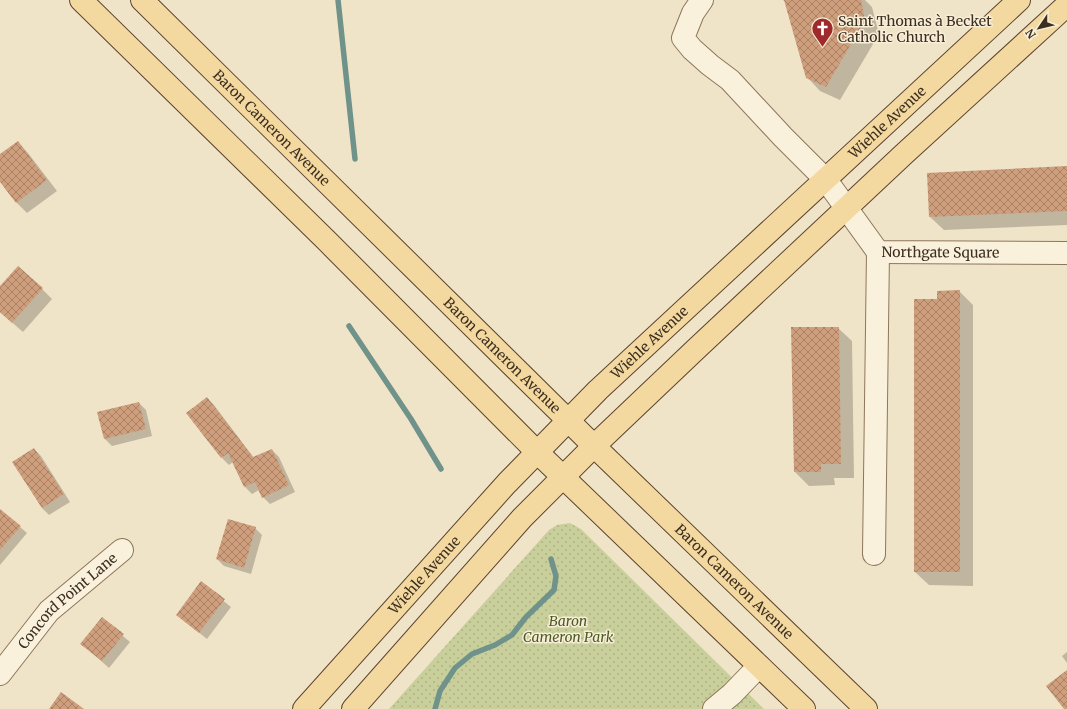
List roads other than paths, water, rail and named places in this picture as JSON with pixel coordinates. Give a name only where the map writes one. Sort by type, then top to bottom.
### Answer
[{"type":"main road","points":[[81,0],[326,240],[537,452],[804,709]]},
{"type":"main road","name":"Baron Cameron Avenue","points":[[142,0],[594,446],[866,709]]},
{"type":"main road","name":"Wiehle Avenue","points":[[304,709],[506,483],[598,390],[1019,0]]},
{"type":"main road","points":[[353,709],[522,518],[594,446],[847,208],[1067,5]]},
{"type":"street","name":"Northgate Square","points":[[702,0],[694,13],[683,38],[692,49],[730,80],[783,137],[826,180],[878,252],[1067,253]]},
{"type":"street","points":[[874,554],[878,252]]},
{"type":"street","name":"Concord Point Lane","points":[[0,674],[49,612],[122,550]]},
{"type":"street","points":[[714,709],[732,694],[759,666]]},
{"type":"waterway","points":[[338,0],[355,159]]},
{"type":"waterway","points":[[349,326],[411,419],[441,469]]},
{"type":"waterway","points":[[435,709],[440,691],[455,668],[472,654],[495,645],[512,635],[526,617],[554,590],[556,576],[551,559]]},
{"type":"place","name":"Saint Thomas à Becket Catholic Church","points":[[823,48]]},
{"type":"park label","name":"Baron Cameron Park","points":[[568,630]]}]
